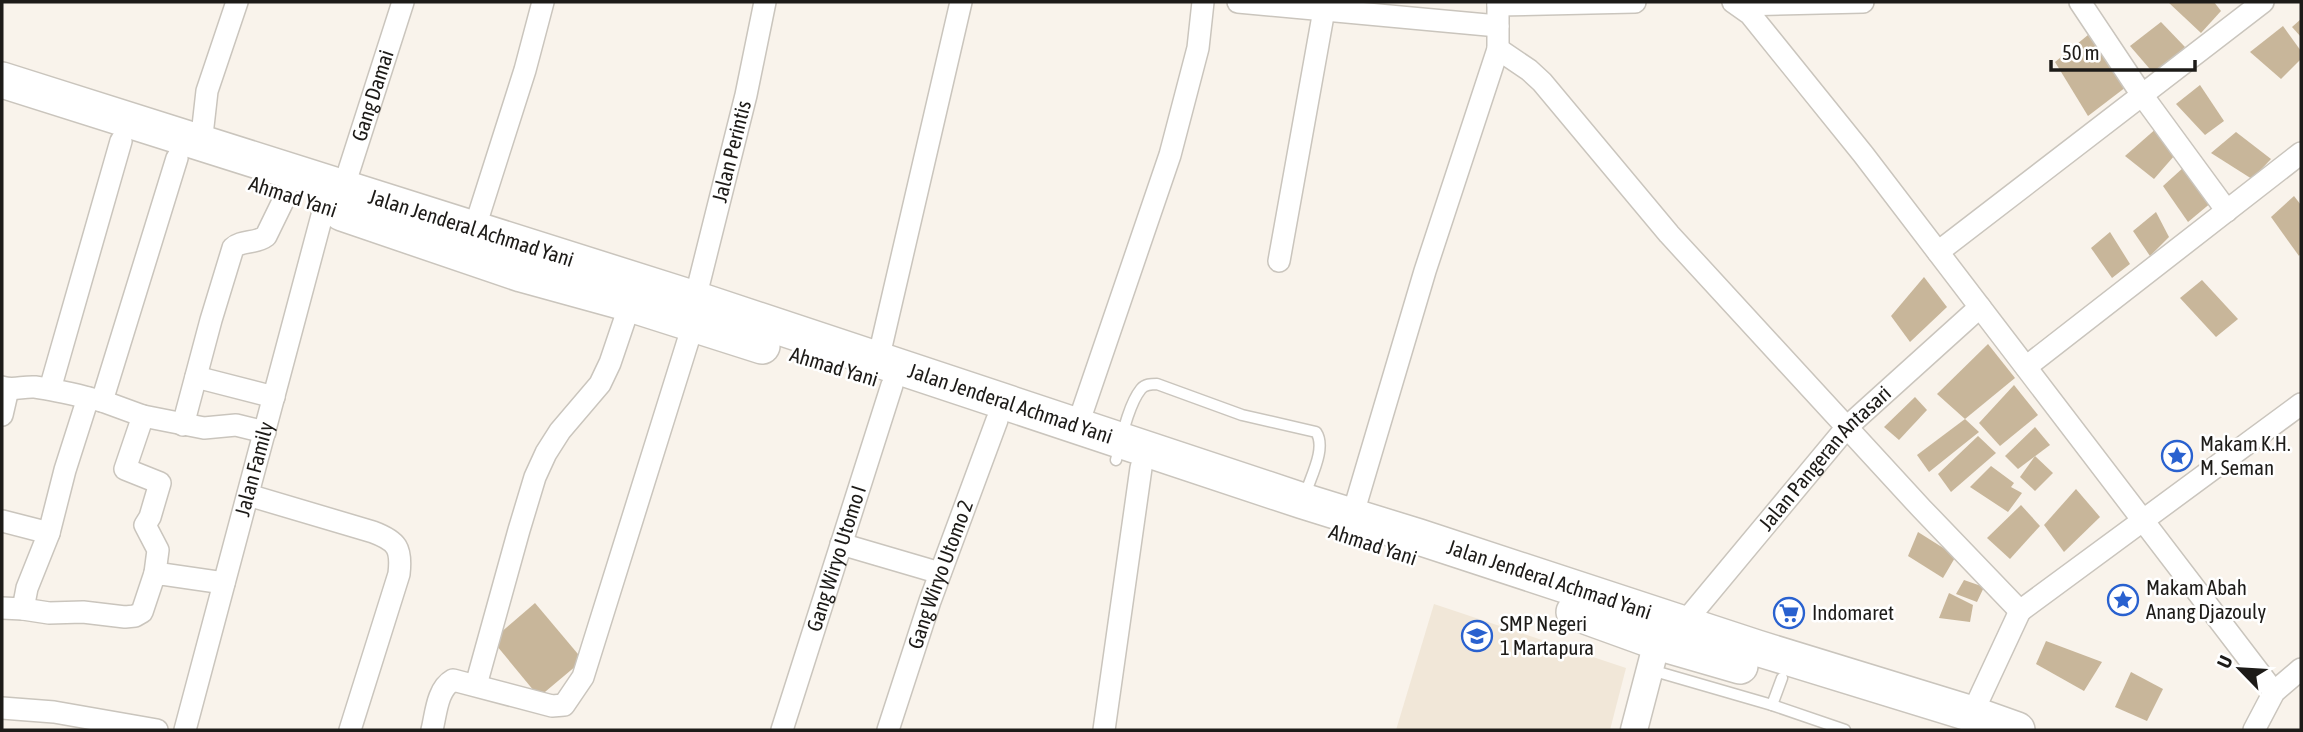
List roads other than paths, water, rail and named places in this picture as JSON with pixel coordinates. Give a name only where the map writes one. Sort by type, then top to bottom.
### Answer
[{"type":"highway","name":"Jalan Jenderal Achmad Yani","points":[[2,80],[189,151],[334,198],[474,230],[561,270]]},
{"type":"highway","name":"Ahmad Yani","points":[[2,103],[121,141],[189,151],[286,195],[334,198],[521,274],[561,270],[612,290]]},
{"type":"highway","name":"Jalan Jenderal Achmad Yani","points":[[612,290],[694,312],[885,373],[1077,427],[1126,456],[1303,501],[1352,517],[1664,645],[1851,697],[1958,722],[2017,730]]},
{"type":"highway","name":"Ahmad Yani","points":[[885,373],[997,420],[1126,456],[1664,645],[1777,692],[1851,697]]},
{"type":"street","points":[[143,416],[119,467],[160,483],[145,525],[158,550],[155,573],[142,612],[125,617],[12,609],[27,588],[49,533],[65,470],[95,399],[189,151],[237,2]]},
{"type":"street","name":"Gang Damai","points":[[334,198],[403,2]]},
{"type":"street","points":[[474,230],[543,2]]},
{"type":"street","name":"Jalan Perintis","points":[[476,685],[552,706],[564,705],[583,677],[694,312],[746,95],[765,2]]},
{"type":"street","name":"Gang Wiryo Utomo I","points":[[782,730],[841,544],[885,373],[961,2]]},
{"type":"street","points":[[1077,427],[1170,155],[1198,48],[1203,2]]},
{"type":"street","points":[[1238,2],[1324,10],[1498,11],[1635,2]]},
{"type":"street","points":[[1736,3],[1863,2]]},
{"type":"street","points":[[2080,2],[2142,95],[2227,211]]},
{"type":"street","points":[[1938,252],[2263,2]]},
{"type":"street","points":[[1736,3],[1759,25],[1938,252],[2274,692]]},
{"type":"street","points":[[1279,261],[1324,10]]},
{"type":"street","points":[[1352,517],[1425,271],[1498,49],[1498,11]]},
{"type":"street","points":[[1498,49],[1542,82],[1669,234],[2020,611]]},
{"type":"street","points":[[50,389],[121,141]]},
{"type":"street","points":[[2026,367],[2301,153]]},
{"type":"street","points":[[184,425],[233,248],[266,236],[286,195]]},
{"type":"street","name":"Jalan Family","points":[[186,730],[274,397],[334,198]]},
{"type":"street","points":[[432,730],[441,695],[448,684],[453,681],[476,685],[536,477],[546,453],[560,431],[600,384],[610,363],[612,290]]},
{"type":"street","name":"Jalan Pangeran Antasari","points":[[1664,645],[1847,427],[1980,307]]},
{"type":"street","points":[[196,377],[274,397]]},
{"type":"street","points":[[2,415],[5,388],[27,387],[95,399],[143,416],[184,425],[204,428],[236,425],[265,432]]},
{"type":"street","points":[[1958,722],[2020,611],[2301,404]]},
{"type":"street","name":"Gang Wiryo Utomo 2","points":[[888,730],[940,573],[997,420]]},
{"type":"street","points":[[1104,730],[1126,456]]},
{"type":"street","points":[[248,495],[391,539],[401,558],[399,574],[350,730]]},
{"type":"street","points":[[2,521],[49,533]]},
{"type":"street","points":[[841,544],[940,573]]},
{"type":"street","points":[[155,573],[224,583]]},
{"type":"street","points":[[1634,730],[1664,645]]},
{"type":"street","points":[[2254,730],[2274,692],[2301,669]]},
{"type":"street","points":[[2,708],[52,721],[158,730]]},
{"type":"lane","points":[[1126,456],[1131,409],[1140,389],[1147,384],[1157,384],[1242,415],[1316,432],[1320,438],[1319,450],[1303,501]]},
{"type":"place","name":"Makam K.H. M. Seman","points":[[2177,456]]},
{"type":"place","name":"Makam Abah Anang Djazouly","points":[[2123,600]]},
{"type":"place","name":"Indomaret","points":[[1789,613]]},
{"type":"place","name":"SMP Negeri 1 Martapura","points":[[1477,636]]}]
